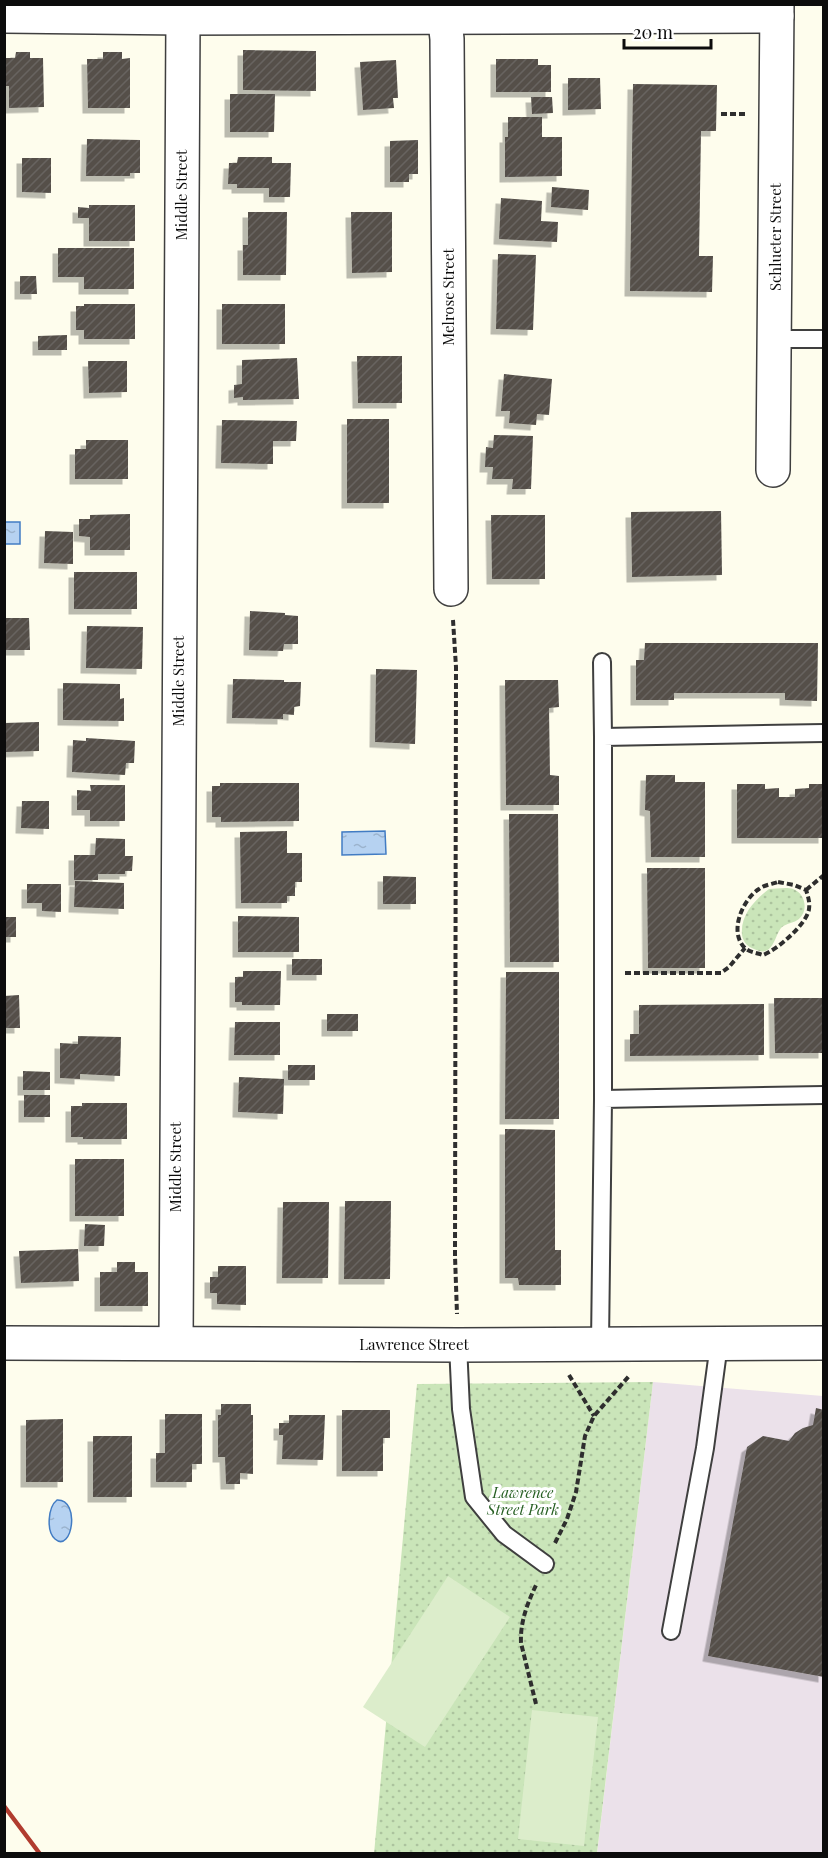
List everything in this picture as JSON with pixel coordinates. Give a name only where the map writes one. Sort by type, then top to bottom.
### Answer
[{"type":"street","points":[[4,16],[183,18],[444,10],[777,10]]},
{"type":"street","name":"Melrose Street","points":[[444,10],[447,51],[451,589]]},
{"type":"street","name":"Schlueter Street","points":[[773,470],[777,10]]},
{"type":"street","name":"Middle Street","points":[[176,1343],[183,18]]},
{"type":"street","name":"Lawrence Street","points":[[4,1343],[458,1345],[824,1343]]},
{"type":"lane","points":[[775,339],[824,339]]},
{"type":"lane","points":[[600,1344],[603,1099],[602,662]]},
{"type":"lane","points":[[603,737],[824,733]]},
{"type":"lane","points":[[603,1099],[824,1095]]},
{"type":"lane","points":[[671,1631],[705,1448],[719,1344]]},
{"type":"lane","points":[[458,1345],[461,1409],[474,1497],[504,1534],[545,1564]]},
{"type":"path","points":[[451,589],[456,667],[455,1256],[458,1345]]},
{"type":"path","points":[[806,890],[824,874]]},
{"type":"path","points":[[778,882],[806,890],[809,911],[792,934],[771,952],[763,955],[745,948],[739,939],[738,922],[746,902],[760,888],[778,882]]},
{"type":"path","points":[[618,973],[721,973],[745,948]]},
{"type":"path","points":[[536,1704],[523,1652],[521,1633],[525,1613],[567,1519],[576,1492],[585,1436],[594,1416],[630,1375]]},
{"type":"path","points":[[569,1376],[594,1416]]},
{"type":"shaded area","points":[[653,1382],[823,1396],[823,1853],[597,1854]]},
{"type":"green space","points":[[784,888],[797,891],[803,898],[805,907],[799,919],[782,927],[770,949],[761,951],[746,944],[742,928],[750,909],[769,889]]},
{"type":"green space","name":"Lawrence Street Park","points":[[653,1382],[597,1853],[374,1854],[417,1384]]},
{"type":"green space","points":[[448,1576],[510,1617],[425,1747],[363,1707]]},
{"type":"green space","points":[[532,1710],[598,1717],[584,1846],[518,1839]]},
{"type":"water","points":[[5,522],[20,522],[20,544],[5,544]]},
{"type":"water","points":[[385,831],[386,854],[342,855],[342,832]]},
{"type":"water","points":[[57,1500],[65,1502],[71,1516],[69,1533],[61,1542],[52,1535],[49,1525],[50,1513]]},
{"type":"building","points":[[243,50],[316,51],[316,91],[243,90]]},
{"type":"building","points":[[16,52],[30,52],[30,58],[43,58],[44,107],[9,108],[9,86],[4,86],[4,58],[15,58]]},
{"type":"building","points":[[103,52],[122,52],[122,59],[130,58],[130,108],[88,108],[87,59],[103,59]]},
{"type":"building","points":[[496,59],[538,59],[538,65],[551,65],[551,92],[496,92]]},
{"type":"building","points":[[396,60],[398,98],[393,98],[394,108],[363,110],[360,62]]},
{"type":"building","points":[[568,78],[600,78],[601,109],[568,110]]},
{"type":"building","points":[[633,84],[717,85],[716,131],[701,131],[699,256],[713,256],[712,292],[630,291]]},
{"type":"building","points":[[230,94],[275,94],[274,132],[230,132]]},
{"type":"building","points":[[531,97],[552,97],[553,113],[532,114]]},
{"type":"building","points":[[508,117],[542,117],[542,137],[562,137],[562,176],[505,177],[505,137],[508,137]]},
{"type":"building","points":[[87,139],[140,140],[140,173],[130,173],[130,176],[86,176]]},
{"type":"building","points":[[418,140],[418,174],[409,174],[409,182],[390,182],[390,141]]},
{"type":"building","points":[[238,157],[272,157],[272,163],[291,163],[290,197],[269,197],[269,188],[237,188],[237,184],[228,184],[229,163],[237,163]]},
{"type":"building","points":[[22,158],[51,158],[51,193],[22,192]]},
{"type":"building","points":[[552,187],[589,190],[588,210],[551,207]]},
{"type":"building","points":[[501,198],[542,201],[541,221],[558,222],[557,242],[499,239]]},
{"type":"building","points":[[89,205],[135,205],[135,241],[89,241],[89,218],[78,218],[78,207],[89,208]]},
{"type":"building","points":[[248,212],[287,212],[286,275],[243,275],[243,245],[248,245]]},
{"type":"building","points":[[351,212],[392,212],[392,272],[352,273]]},
{"type":"building","points":[[58,248],[134,248],[134,289],[84,289],[84,277],[58,277]]},
{"type":"building","points":[[498,254],[536,255],[533,330],[496,329]]},
{"type":"building","points":[[20,276],[36,276],[37,294],[20,294]]},
{"type":"building","points":[[84,304],[135,304],[135,339],[84,339],[84,330],[76,330],[76,306],[84,306]]},
{"type":"building","points":[[222,304],[285,304],[285,344],[222,344]]},
{"type":"building","points":[[67,335],[67,350],[38,350],[38,336]]},
{"type":"building","points":[[357,356],[402,356],[402,403],[358,403]]},
{"type":"building","points":[[297,358],[299,399],[243,400],[243,397],[234,398],[234,385],[242,384],[242,360]]},
{"type":"building","points":[[88,361],[127,361],[127,392],[89,393]]},
{"type":"building","points":[[504,374],[552,379],[549,415],[537,414],[536,425],[509,423],[510,411],[501,411]]},
{"type":"building","points":[[347,419],[389,419],[389,503],[347,503]]},
{"type":"building","points":[[222,420],[297,421],[296,441],[273,441],[273,464],[221,463]]},
{"type":"building","points":[[494,435],[533,436],[531,489],[512,489],[513,479],[492,479],[493,467],[485,467],[486,447],[493,448]]},
{"type":"building","points":[[86,440],[128,440],[128,479],[75,479],[75,449],[86,449]]},
{"type":"building","points":[[721,511],[722,575],[632,577],[631,512]]},
{"type":"building","points":[[130,514],[130,550],[90,550],[90,537],[79,536],[79,519],[90,519],[90,515]]},
{"type":"building","points":[[491,515],[545,515],[545,579],[492,579]]},
{"type":"building","points":[[45,531],[73,532],[73,564],[44,563]]},
{"type":"building","points":[[74,572],[137,572],[137,609],[74,609]]},
{"type":"building","points":[[250,611],[298,616],[298,644],[284,644],[283,651],[249,650]]},
{"type":"building","points":[[4,618],[29,618],[30,650],[4,650]]},
{"type":"building","points":[[87,626],[143,627],[142,669],[86,668]]},
{"type":"building","points":[[645,643],[818,643],[817,701],[785,700],[785,693],[674,693],[674,700],[636,700],[636,660],[644,660]]},
{"type":"building","points":[[376,669],[417,670],[415,744],[375,742]]},
{"type":"building","points":[[233,679],[301,682],[300,706],[294,707],[294,715],[283,714],[283,719],[232,718]]},
{"type":"building","points":[[505,680],[558,680],[559,707],[549,708],[550,775],[559,776],[559,805],[506,805]]},
{"type":"building","points":[[63,683],[120,684],[120,699],[124,698],[124,721],[63,720]]},
{"type":"building","points":[[39,722],[39,751],[5,752],[4,723]]},
{"type":"building","points":[[86,738],[135,741],[134,763],[126,763],[125,775],[72,772],[73,740],[86,741]]},
{"type":"building","points":[[646,775],[675,775],[675,782],[705,782],[705,857],[651,857],[650,811],[645,810]]},
{"type":"building","points":[[220,783],[299,783],[299,821],[221,822],[221,817],[212,817],[212,786],[220,786]]},
{"type":"building","points":[[737,784],[765,784],[765,789],[779,788],[779,797],[795,797],[795,789],[809,788],[809,784],[824,784],[824,838],[737,838]]},
{"type":"building","points":[[90,785],[125,785],[125,821],[90,821],[90,810],[77,810],[77,790],[91,791]]},
{"type":"building","points":[[22,801],[49,801],[49,829],[21,828]]},
{"type":"building","points":[[509,814],[558,814],[559,962],[510,962]]},
{"type":"building","points":[[287,831],[287,853],[302,853],[302,882],[295,882],[295,896],[287,896],[287,903],[241,903],[240,832]]},
{"type":"building","points":[[96,838],[125,839],[125,856],[133,856],[132,871],[125,871],[125,874],[98,874],[98,880],[74,880],[74,855],[95,855]]},
{"type":"building","points":[[647,868],[705,868],[705,968],[648,968]]},
{"type":"building","points":[[383,876],[416,877],[416,904],[383,904]]},
{"type":"building","points":[[75,881],[124,883],[124,909],[74,907]]},
{"type":"building","points":[[27,884],[61,884],[61,912],[42,911],[42,903],[27,903]]},
{"type":"building","points":[[238,916],[299,917],[299,952],[238,952]]},
{"type":"building","points":[[4,917],[16,917],[16,937],[4,937]]},
{"type":"building","points":[[292,959],[322,959],[322,975],[292,975]]},
{"type":"building","points":[[243,971],[281,971],[280,1005],[242,1005],[242,1002],[235,1002],[235,977],[243,977]]},
{"type":"building","points":[[506,972],[559,972],[559,1119],[505,1119]]},
{"type":"building","points":[[19,995],[20,1028],[4,1028],[4,996]]},
{"type":"building","points":[[774,998],[824,998],[824,1053],[775,1053]]},
{"type":"building","points":[[764,1004],[764,1055],[630,1056],[630,1034],[639,1034],[639,1005]]},
{"type":"building","points":[[327,1014],[358,1014],[358,1031],[327,1031]]},
{"type":"building","points":[[235,1022],[280,1022],[280,1055],[234,1055]]},
{"type":"building","points":[[78,1036],[121,1037],[120,1076],[80,1074],[80,1079],[60,1078],[60,1043],[78,1044]]},
{"type":"building","points":[[288,1065],[315,1065],[315,1080],[288,1080]]},
{"type":"building","points":[[23,1071],[50,1072],[50,1090],[23,1090]]},
{"type":"building","points":[[239,1077],[284,1079],[283,1114],[238,1112]]},
{"type":"building","points":[[24,1095],[50,1095],[50,1117],[24,1117]]},
{"type":"building","points":[[82,1103],[127,1103],[127,1139],[71,1137],[71,1106],[82,1106]]},
{"type":"building","points":[[505,1129],[555,1130],[555,1250],[561,1250],[561,1285],[519,1285],[518,1278],[505,1278]]},
{"type":"building","points":[[75,1159],[124,1159],[124,1216],[75,1216]]},
{"type":"building","points":[[345,1201],[391,1201],[390,1279],[344,1279]]},
{"type":"building","points":[[283,1202],[329,1202],[328,1278],[282,1278]]},
{"type":"building","points":[[85,1224],[105,1225],[104,1246],[84,1246]]},
{"type":"building","points":[[78,1249],[79,1281],[21,1283],[19,1251]]},
{"type":"building","points":[[117,1262],[135,1262],[135,1272],[148,1272],[148,1306],[100,1306],[100,1272],[117,1272]]},
{"type":"building","points":[[218,1266],[246,1266],[246,1305],[217,1304],[217,1293],[210,1293],[210,1277],[218,1277]]},
{"type":"building","points":[[221,1404],[251,1404],[253,1474],[240,1473],[240,1484],[226,1484],[225,1457],[218,1457],[218,1415],[221,1415]]},
{"type":"building","points":[[816,1408],[824,1410],[824,1677],[708,1656],[747,1447],[763,1436],[789,1441],[795,1433],[813,1425]]},
{"type":"building","points":[[342,1410],[390,1410],[390,1438],[383,1438],[383,1471],[342,1471]]},
{"type":"building","points":[[165,1414],[202,1414],[202,1464],[192,1464],[192,1482],[156,1482],[156,1453],[165,1453]]},
{"type":"building","points":[[289,1415],[325,1415],[323,1460],[282,1459],[283,1435],[279,1435],[279,1423],[289,1423]]},
{"type":"building","points":[[63,1419],[63,1482],[26,1482],[26,1420]]},
{"type":"building","points":[[93,1436],[132,1436],[132,1497],[93,1497]]},
{"type":"railway","points":[[4,1806],[40,1854]]}]
